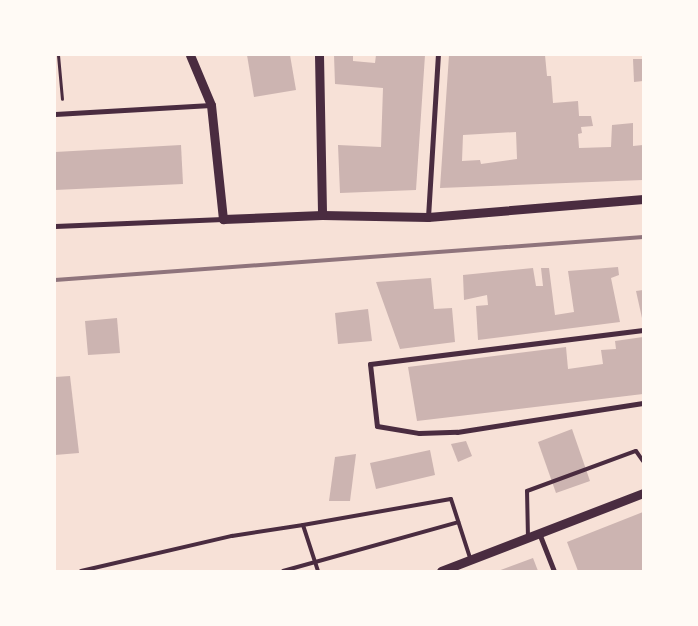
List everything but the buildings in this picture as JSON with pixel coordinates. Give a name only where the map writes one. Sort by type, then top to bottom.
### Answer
[{"type":"street","points":[[190,55],[211,105],[223,219]]},
{"type":"street","points":[[319,55],[322,215]]},
{"type":"street","points":[[428,217],[438,55]]},
{"type":"street","points":[[55,114],[211,105]]},
{"type":"street","points":[[55,226],[322,215],[428,217],[643,199]]},
{"type":"street","points":[[643,330],[370,364],[377,426],[419,433],[457,432],[643,402]]},
{"type":"street","points":[[441,571],[643,493]]},
{"type":"street","points":[[539,533],[554,571]]},
{"type":"lane","points":[[528,538],[527,491],[636,452],[643,461]]},
{"type":"lane","points":[[82,571],[232,536],[451,499],[471,560]]},
{"type":"lane","points":[[283,571],[458,522]]},
{"type":"lane","points":[[303,525],[318,571]]},
{"type":"path","points":[[58,55],[63,113]]},
{"type":"railway","points":[[55,280],[643,237]]}]
